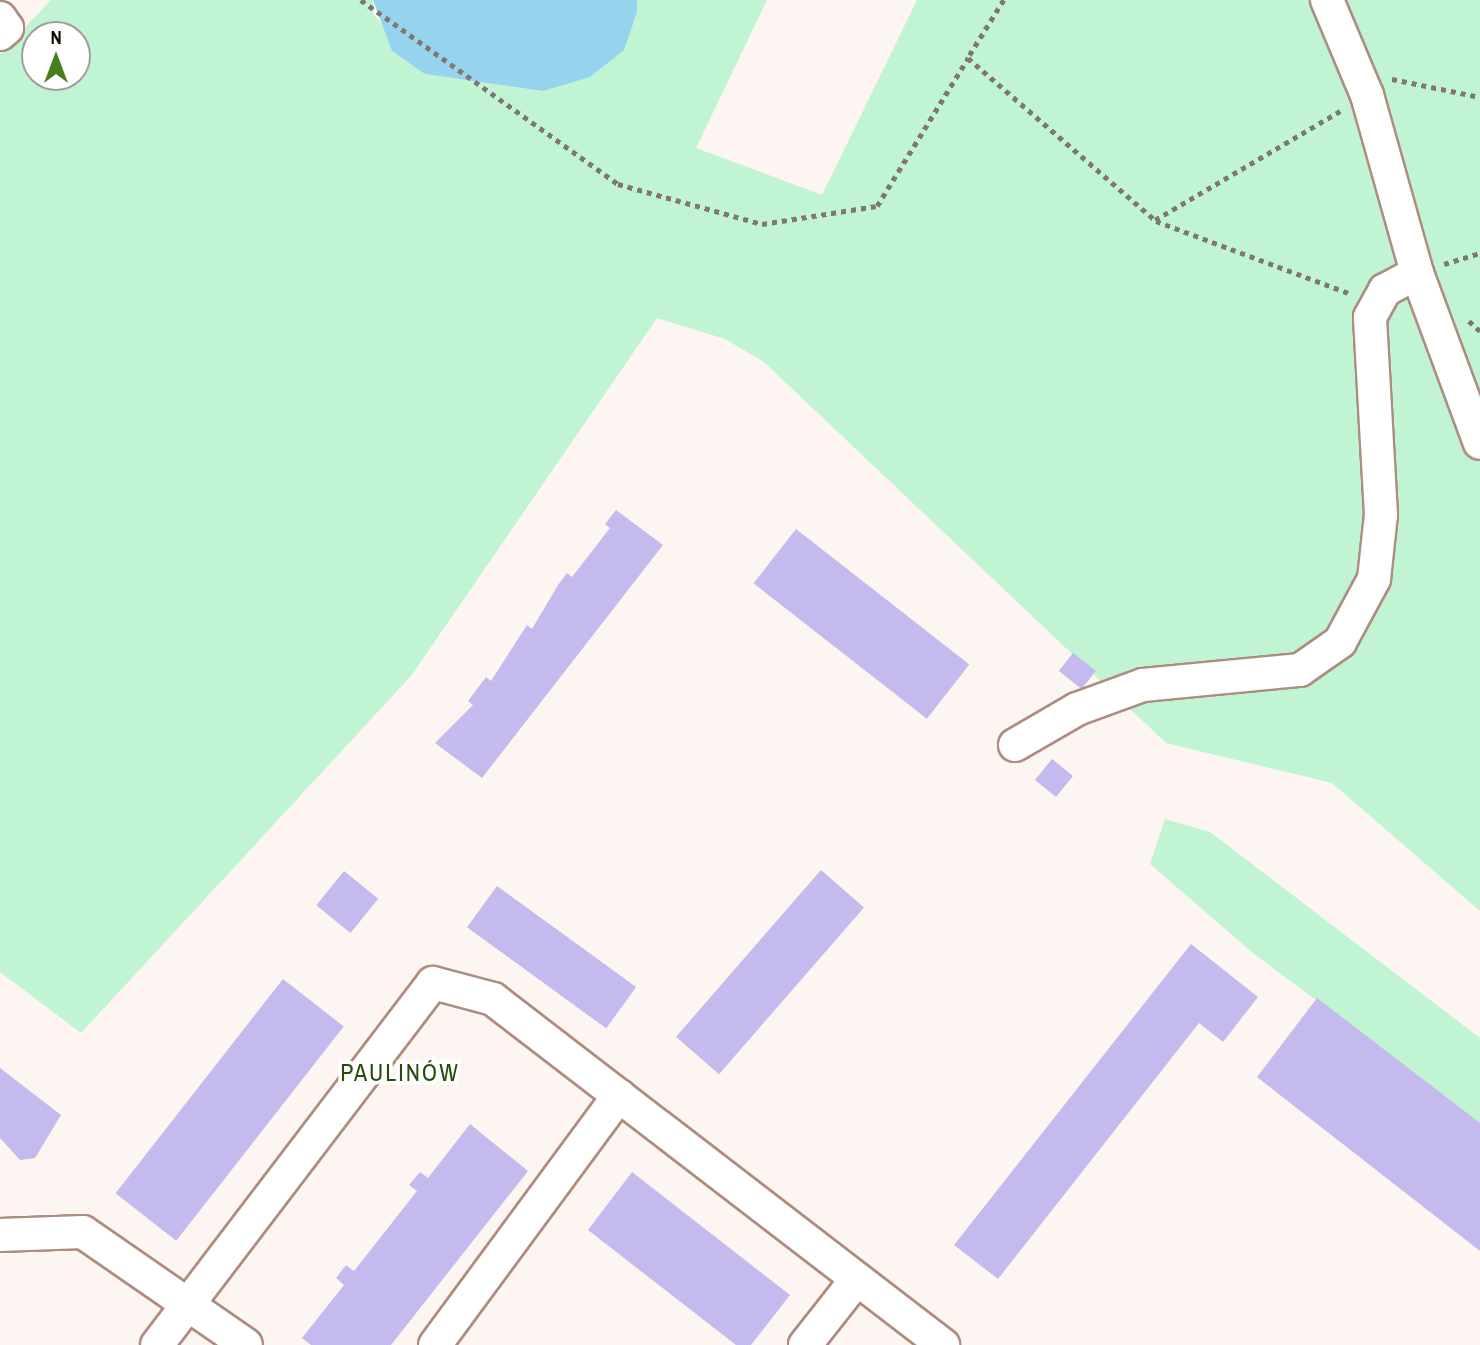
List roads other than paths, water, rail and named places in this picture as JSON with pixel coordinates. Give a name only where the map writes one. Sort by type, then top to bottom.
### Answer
[{"type":"lane","points":[[1327,0],[1362,83],[1417,273],[1480,443]]},
{"type":"lane","points":[[1015,745],[1077,709],[1143,685],[1300,670],[1340,642],[1374,579],[1381,515],[1370,317],[1385,290],[1417,273]]},
{"type":"lane","points":[[157,1345],[433,983],[493,999],[943,1345]]},
{"type":"lane","points":[[435,1345],[619,1096]]},
{"type":"lane","points":[[0,1235],[83,1232],[246,1345]]},
{"type":"lane","points":[[805,1345],[858,1279]]},
{"type":"water","points":[[373,0],[637,0],[637,12],[624,50],[590,77],[543,91],[425,74],[392,51]]},
{"type":"district","name":"PAULINÓW","points":[[400,1073]]}]
